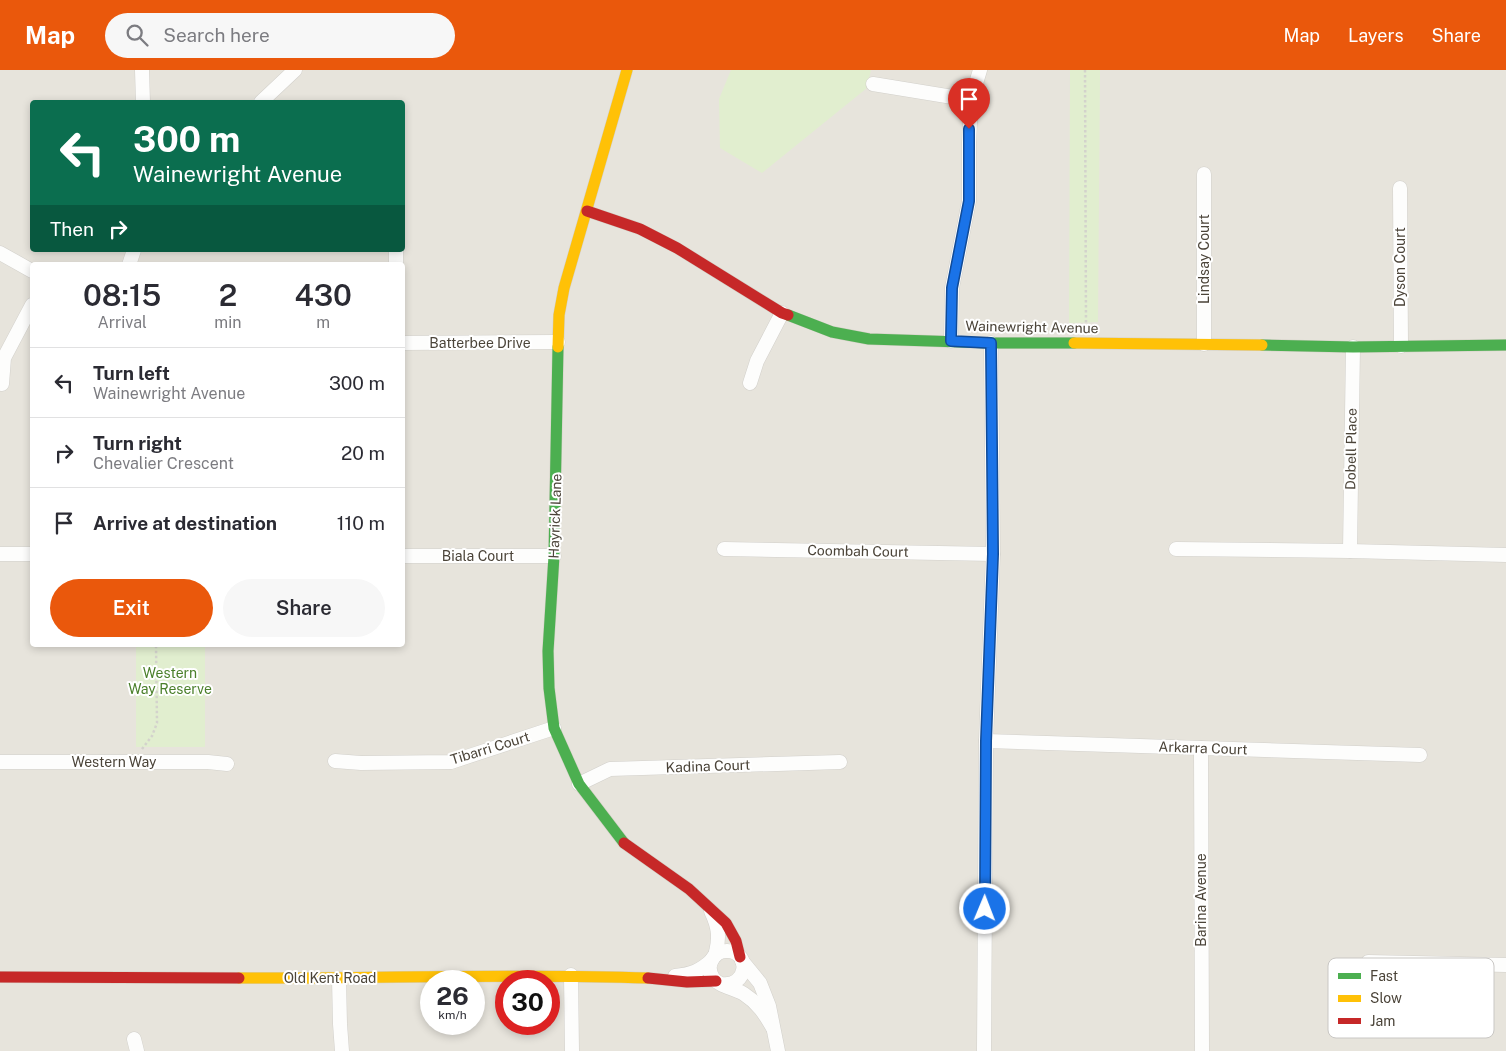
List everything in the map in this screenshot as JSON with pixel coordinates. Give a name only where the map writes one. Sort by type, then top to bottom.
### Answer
[{"type":"street","points":[[142,70],[143,100]]},
{"type":"street","points":[[263,100],[295,70]]},
{"type":"street","name":"Hayrick Lane","points":[[627,70],[564,288],[559,315],[554,556],[548,651],[549,688],[554,728],[579,784],[625,844],[689,889],[726,923],[736,942],[741,959],[760,983],[769,1006],[778,1051]]},
{"type":"street","points":[[951,341],[952,288],[969,201],[971,100],[980,70]]},
{"type":"street","points":[[873,84],[971,100]]},
{"type":"street","name":"Lindsay Court","points":[[1204,174],[1204,344]]},
{"type":"street","name":"Dyson Court","points":[[1400,188],[1401,346]]},
{"type":"street","name":"Wainewright Avenue","points":[[587,211],[640,229],[678,248],[782,313],[832,332],[868,339],[991,343],[1353,346],[1506,345]]},
{"type":"street","points":[[0,253],[30,270]]},
{"type":"street","points":[[2,384],[4,358],[30,309]]},
{"type":"street","points":[[750,383],[757,361],[782,313]]},
{"type":"street","name":"Batterbee Drive","points":[[405,343],[558,342]]},
{"type":"street","points":[[984,1051],[986,741],[993,554],[991,343]]},
{"type":"street","name":"Dobell Place","points":[[1350,551],[1353,346]]},
{"type":"street","name":"Coombah Court","points":[[724,549],[993,554]]},
{"type":"street","points":[[1176,549],[1506,555]]},
{"type":"street","points":[[0,554],[30,554]]},
{"type":"street","name":"Biala Court","points":[[405,556],[554,556]]},
{"type":"street","name":"Tibarri Court","points":[[336,761],[361,763],[451,762],[554,728]]},
{"type":"street","name":"Arkarra Court","points":[[986,741],[1420,755]]},
{"type":"street","name":"Barina Avenue","points":[[1201,748],[1202,1051]]},
{"type":"street","name":"Western Way","points":[[0,762],[208,762],[227,764]]},
{"type":"street","name":"Kadina Court","points":[[579,784],[610,769],[840,762]]},
{"type":"street","name":"Hayrick Lane","points":[[710,908],[717,924],[719,941],[713,958]]},
{"type":"street","points":[[724,951],[730,951],[741,959],[743,972],[737,981],[727,984],[719,982],[712,976],[710,971],[713,958],[724,951]]},
{"type":"street","name":"Old Kent Road","points":[[660,978],[687,974],[702,969],[713,958]]},
{"type":"street","points":[[571,975],[572,1051]]},
{"type":"street","name":"Old Kent Road","points":[[0,977],[340,979],[571,975],[660,978],[687,982],[719,982]]},
{"type":"street","points":[[340,979],[342,1051]]},
{"type":"street","name":"Hayrick Lane","points":[[719,982],[743,993],[761,1008],[773,1028]]},
{"type":"path","points":[[1085,70],[1086,343]]},
{"type":"path","points":[[140,762],[141,750],[152,736],[157,723],[156,647]]},
{"type":"shaded area","points":[[0,70],[1506,70],[1506,1051],[0,1051]]},
{"type":"green space","points":[[731,70],[871,70],[867,88],[762,173],[720,148],[719,99]]},
{"type":"green space","points":[[1070,70],[1100,70],[1098,322],[1069,323]]},
{"type":"green space","name":"Western Way Reserve","points":[[136,647],[205,647],[205,747],[136,747]]},
{"type":"traffic: fast","points":[[788,315],[832,332],[869,339],[991,343],[1074,343]]},
{"type":"traffic: fast","points":[[1262,345],[1353,347],[1506,345]]},
{"type":"traffic: fast","points":[[558,347],[554,556],[548,651],[549,688],[554,728],[579,784],[624,843]]},
{"type":"traffic: slow","points":[[558,347],[559,315],[564,288],[627,70]]},
{"type":"traffic: slow","points":[[1074,343],[1262,345]]},
{"type":"traffic: slow","points":[[239,978],[546,976],[648,978]]},
{"type":"traffic: jam","points":[[587,211],[640,229],[677,248],[788,315]]},
{"type":"traffic: jam","points":[[624,843],[689,889],[726,923],[736,941],[740,957]]},
{"type":"traffic: jam","points":[[0,977],[239,978]]},
{"type":"traffic: jam","points":[[648,978],[687,982],[716,981]]},
{"type":"route","points":[[969,129],[969,201],[952,288],[951,341],[991,343],[993,554],[986,741],[985,909]]}]
